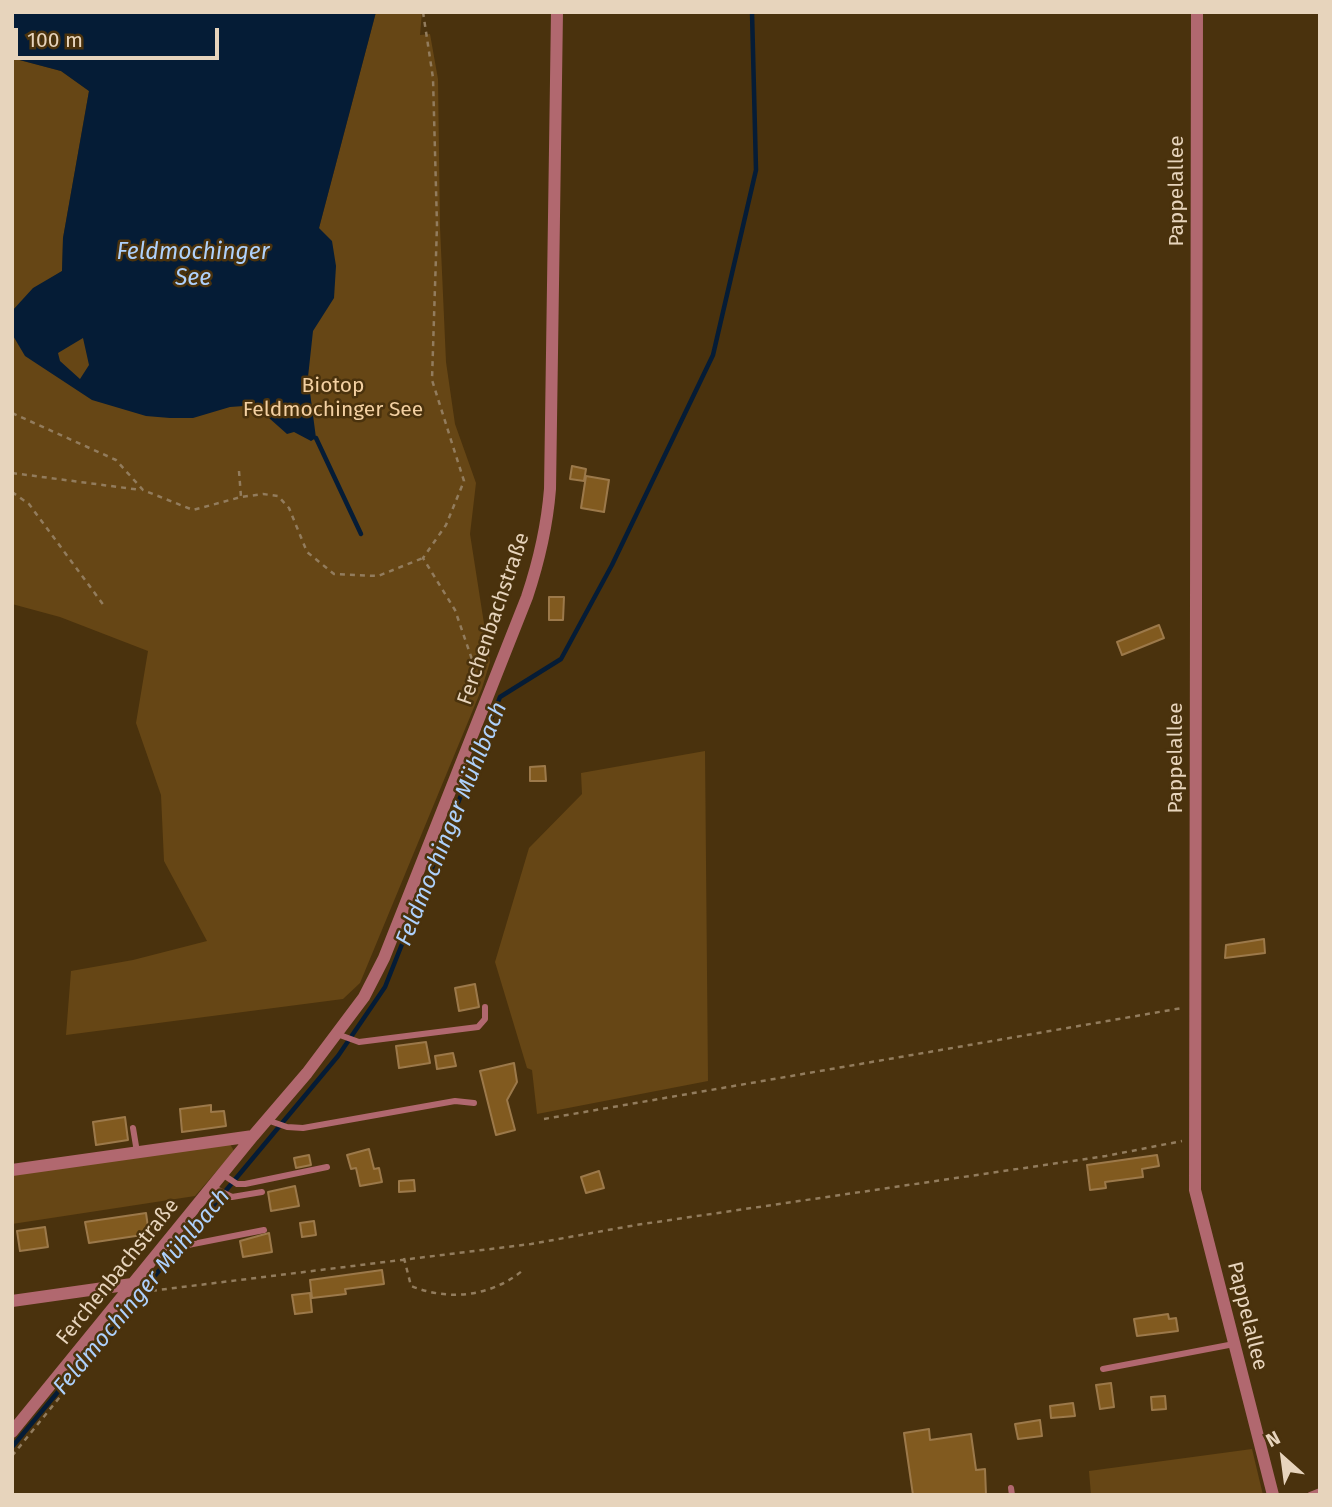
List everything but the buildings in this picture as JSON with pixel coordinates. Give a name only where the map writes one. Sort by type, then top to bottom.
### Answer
[{"type":"street","name":"Ferchenbachstraße","points":[[12,1432],[132,1284],[169,1246],[253,1136],[270,1121],[364,997],[384,958],[527,597],[547,525],[557,12]]},
{"type":"street","name":"Pappelallee","points":[[1197,12],[1195,1190],[1273,1495]]},
{"type":"street","points":[[12,1170],[253,1136]]},
{"type":"street","points":[[12,1301],[132,1284]]},
{"type":"lane","points":[[337,1034],[359,1042],[478,1027],[485,1019],[485,1007]]},
{"type":"lane","points":[[270,1121],[287,1127],[303,1128],[455,1101],[474,1103]]},
{"type":"lane","points":[[133,1128],[136,1152]]},
{"type":"lane","points":[[225,1176],[237,1184],[327,1167]]},
{"type":"lane","points":[[215,1189],[226,1196],[262,1192]]},
{"type":"lane","points":[[169,1246],[188,1245],[264,1230]]},
{"type":"lane","points":[[1103,1369],[1234,1344]]},
{"type":"lane","points":[[1310,1495],[1320,1491]]},
{"type":"path","points":[[12,473],[143,490],[193,510],[241,497],[263,494],[278,496],[289,508],[307,552],[334,574],[378,576],[423,558],[446,525],[464,481],[432,380],[437,225],[433,78],[423,12]]},
{"type":"path","points":[[12,413],[116,460],[143,490]]},
{"type":"path","points":[[239,471],[241,497]]},
{"type":"path","points":[[12,492],[29,504],[105,607]]},
{"type":"path","points":[[423,558],[455,610],[476,671]]},
{"type":"path","points":[[544,1119],[1195,1006]]},
{"type":"path","points":[[12,1457],[145,1292],[531,1244],[636,1225],[1105,1156],[1195,1139]]},
{"type":"path","points":[[404,1258],[411,1286],[430,1294],[445,1296],[495,1288],[523,1271]]},
{"type":"green space","name":"Biotop Feldmochinger See","points":[[376,12],[422,12],[420,35],[430,34],[438,79],[440,227],[446,362],[455,424],[476,483],[470,534],[490,662],[482,688],[360,983],[343,999],[66,1035],[71,971],[133,960],[207,941],[164,861],[161,795],[136,723],[148,651],[60,617],[12,604],[12,58],[61,71],[89,91],[63,238],[62,271],[44,283],[319,228]]},
{"type":"green space","points":[[705,751],[708,1081],[537,1114],[532,1070],[527,1068],[495,962],[529,848],[582,794],[581,773]]},
{"type":"green space","points":[[230,1144],[234,1151],[195,1196],[12,1224],[12,1173]]},
{"type":"green space","points":[[1252,1449],[1263,1495],[1091,1495],[1089,1471]]},
{"type":"water","name":"Feldmochinger See","points":[[12,12],[376,12],[319,228],[332,241],[336,266],[334,298],[313,331],[308,377],[316,438],[311,441],[294,432],[287,434],[269,418],[244,406],[230,407],[193,418],[146,416],[92,400],[25,356],[12,334],[12,311],[33,288],[62,271],[63,238],[89,91],[61,71],[12,58]],"holes":[[[83,338],[89,365],[80,379],[60,361],[58,353]]]},
{"type":"waterway","name":"Feldmochinger Mühlbach","points":[[12,1447],[338,1056],[385,987],[500,697],[561,659],[612,565],[713,355],[756,170],[752,12]]},
{"type":"waterway","points":[[316,438],[361,534]]}]
